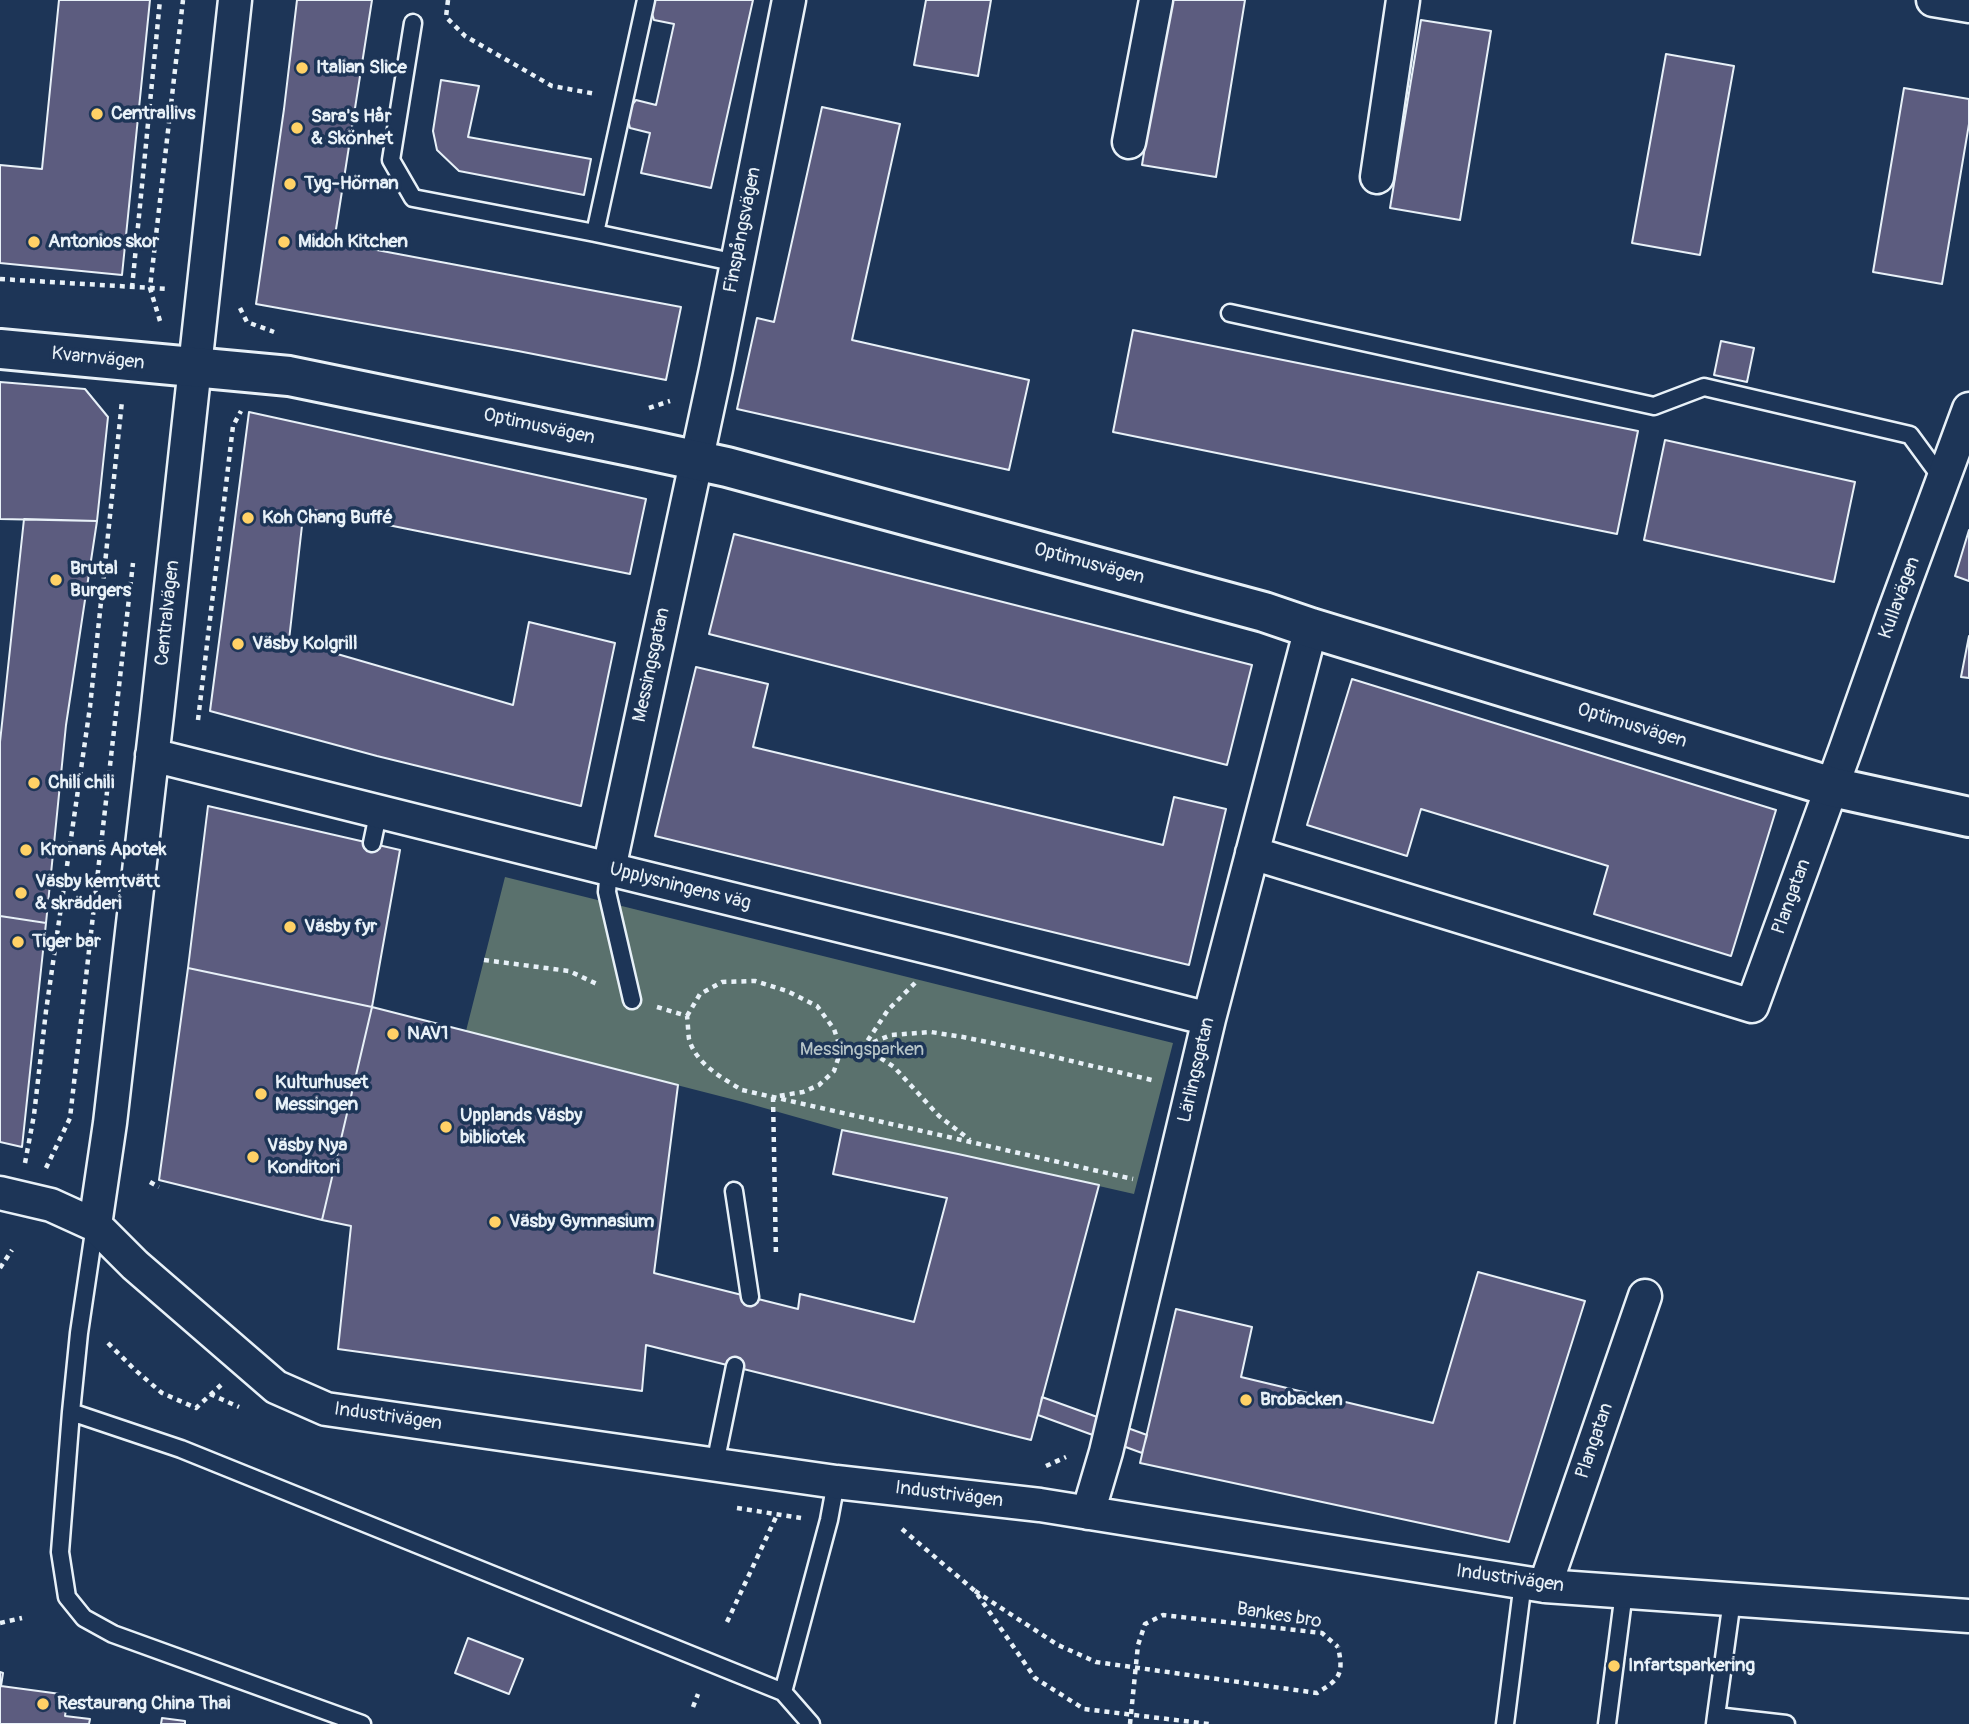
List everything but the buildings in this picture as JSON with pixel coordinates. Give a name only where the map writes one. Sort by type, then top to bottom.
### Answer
[{"type":"street","name":"Centralvägen","points":[[95,1225],[110,1123],[235,0]]},
{"type":"street","name":"Finspångsvägen","points":[[695,461],[716,369],[789,0]]},
{"type":"street","points":[[1129,142],[1156,0]]},
{"type":"street","points":[[1377,177],[1404,0]]},
{"type":"street","points":[[1933,0],[1969,6]]},
{"type":"street","name":"Kvarnvägen","points":[[0,349],[195,368]]},
{"type":"street","name":"Optimusvägen","points":[[195,368],[289,376],[741,470],[1264,611],[1311,628],[1832,787],[1969,817]]},
{"type":"street","name":"Kullavägen","points":[[1832,787],[1969,410]]},
{"type":"street","name":"Messingsgatan","points":[[608,869],[695,461]]},
{"type":"street","name":"Lärlingsgatan","points":[[1088,1513],[1106,1452],[1209,1019],[1311,628]]},
{"type":"street","name":"Upplysningens väg","points":[[152,755],[1209,1019]]},
{"type":"street","name":"Plangatan","points":[[1252,853],[1752,1006],[1832,787]]},
{"type":"street","name":"Industrivägen","points":[[0,1193],[51,1205],[95,1225],[135,1265],[276,1387],[326,1409],[836,1482],[1040,1505],[1534,1584],[1969,1616]]},
{"type":"street","name":"Plangatan","points":[[1534,1584],[1645,1296]]},
{"type":"lane","points":[[595,233],[646,0]]},
{"type":"lane","points":[[413,23],[391,160],[413,198],[737,263]]},
{"type":"lane","points":[[1230,313],[1654,406],[1704,387],[1898,432],[1910,436],[1943,480]]},
{"type":"lane","points":[[372,843],[379,810]]},
{"type":"lane","points":[[608,869],[607,892],[632,1000]]},
{"type":"lane","points":[[734,1191],[750,1297]]},
{"type":"lane","points":[[95,1225],[79,1333],[60,1552],[67,1597],[84,1618],[113,1634],[362,1724]]},
{"type":"lane","points":[[715,1464],[735,1366]]},
{"type":"lane","points":[[71,1412],[181,1449],[783,1692],[811,1724]]},
{"type":"lane","points":[[783,1692],[829,1520],[836,1482]]},
{"type":"lane","points":[[1505,1724],[1534,1584]]},
{"type":"lane","points":[[1607,1724],[1624,1592]]},
{"type":"lane","points":[[1732,1600],[1715,1720],[1786,1724]]},
{"type":"path","points":[[132,288],[160,0]]},
{"type":"path","points":[[156,365],[160,320],[150,288],[183,0]]},
{"type":"path","points":[[448,0],[446,18],[465,36],[552,86],[625,98]]},
{"type":"path","points":[[0,279],[150,288]]},
{"type":"path","points":[[24,1171],[90,707],[123,391]]},
{"type":"path","points":[[198,720],[233,426],[240,411],[254,406]]},
{"type":"path","points":[[35,1170],[46,1169],[69,1118],[134,558]]},
{"type":"path","points":[[484,960],[569,971],[632,1000],[687,1016]]},
{"type":"path","points":[[863,1046],[888,1010],[921,978]]},
{"type":"path","points":[[774,1097],[803,1092],[819,1085],[834,1070],[841,1050],[834,1029],[817,1006],[788,990],[755,981],[722,982],[700,994],[687,1016],[690,1041],[704,1064],[742,1090],[1144,1181]]},
{"type":"path","points":[[841,1050],[863,1046],[891,1035],[931,1032],[1025,1050],[1168,1084]]},
{"type":"path","points":[[863,1046],[894,1067],[939,1116],[974,1142]]},
{"type":"path","points":[[774,1097],[774,1267]]},
{"type":"path","points":[[150,1182],[159,1187]]},
{"type":"path","points":[[0,1268],[12,1250]]},
{"type":"path","points":[[100,1335],[162,1393],[196,1408]]},
{"type":"path","points":[[727,1622],[777,1515]]},
{"type":"path","points":[[902,1529],[975,1591],[1035,1678],[1084,1709],[1209,1724]]},
{"type":"path","name":"Bankes bro","points":[[975,1591],[1058,1645],[1096,1662],[1123,1666],[1137,1668],[1206,1678],[1317,1693],[1335,1682],[1342,1664],[1338,1647],[1322,1633],[1163,1615],[1145,1624],[1138,1645],[1137,1658],[1135,1671],[1130,1724]]},
{"type":"path","points":[[0,1623],[22,1618]]},
{"type":"path","points":[[694,1707],[698,1694]]},
{"type":"green space","name":"Messingsparken","points":[[505,877],[1173,1043],[1134,1194],[842,1130],[466,1031]]},
{"type":"place","name":"Italian Slice","points":[[302,68]]},
{"type":"place","name":"Centrallivs","points":[[97,114]]},
{"type":"place","name":"Sara's Hår & Skönhet","points":[[297,128]]},
{"type":"place","name":"Tyg-Hörnan","points":[[290,184]]},
{"type":"place","name":"Antonios skor","points":[[34,242]]},
{"type":"place","name":"Midoh Kitchen","points":[[284,242]]},
{"type":"place","name":"Koh Chang Buffé","points":[[248,518]]},
{"type":"place","name":"Brutal Burgers","points":[[56,580]]},
{"type":"place","name":"Väsby Kolgrill","points":[[238,644]]},
{"type":"place","name":"Chili chili","points":[[34,783]]},
{"type":"place","name":"Kronans Apotek","points":[[26,850]]},
{"type":"place","name":"Väsby kemtvätt & skrädderi","points":[[21,893]]},
{"type":"place","name":"Väsby fyr","points":[[290,927]]},
{"type":"place","name":"Tiger bar","points":[[18,942]]},
{"type":"place","name":"NAV1","points":[[393,1034]]},
{"type":"place","name":"Kulturhuset Messingen","points":[[261,1094]]},
{"type":"place","name":"Upplands Väsby bibliotek","points":[[446,1127]]},
{"type":"place","name":"Väsby Nya Konditori","points":[[253,1157]]},
{"type":"place","name":"Väsby Gymnasium","points":[[495,1222]]},
{"type":"place","name":"Brobacken","points":[[1246,1400]]},
{"type":"place","name":"Infartsparkering","points":[[1614,1666]]},
{"type":"place","name":"Restaurang China Thai","points":[[43,1704]]}]
